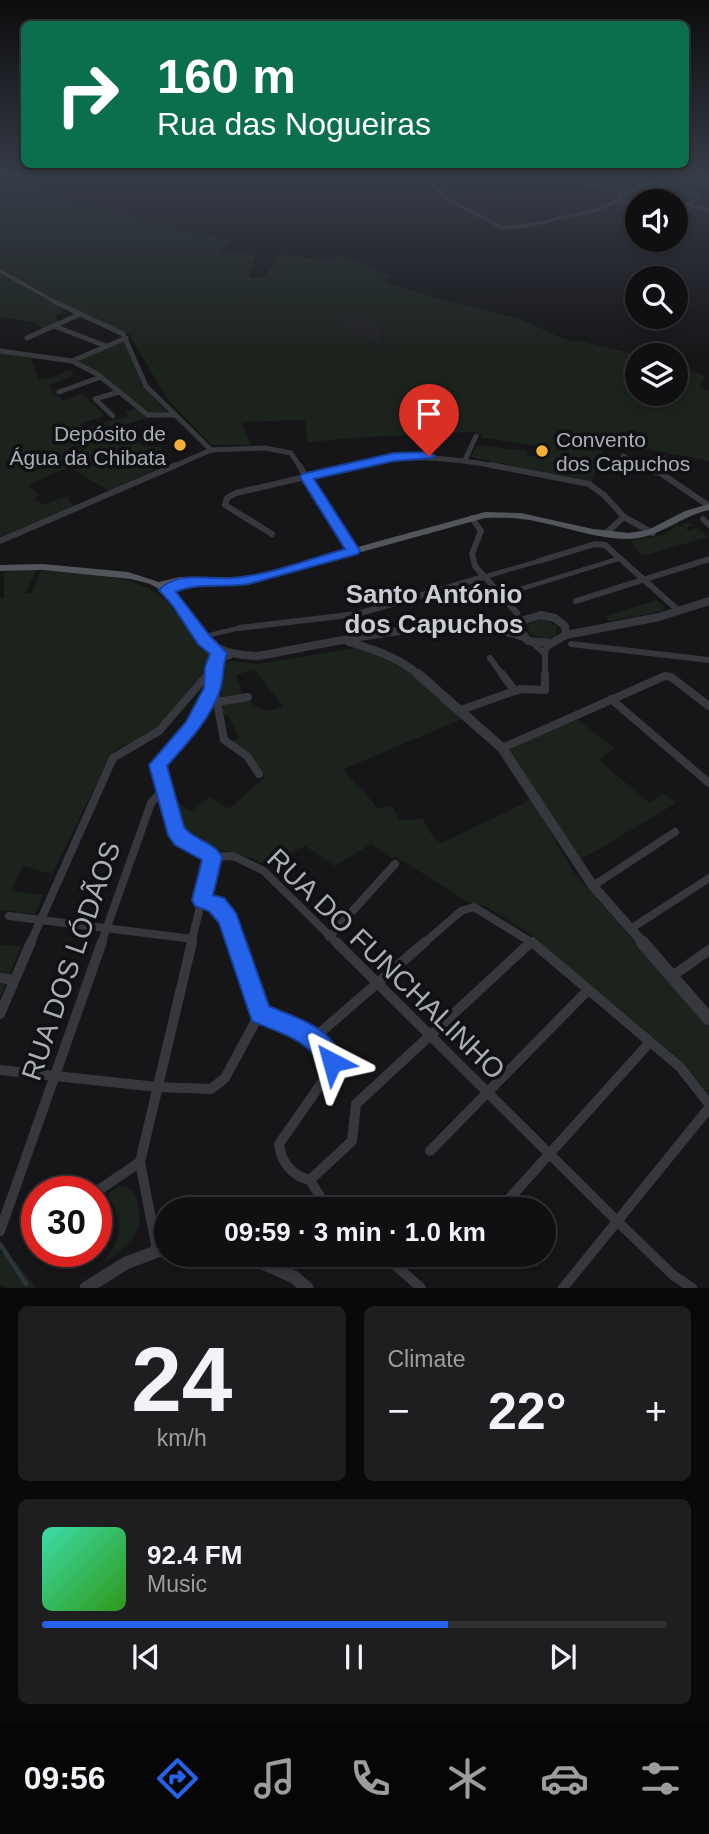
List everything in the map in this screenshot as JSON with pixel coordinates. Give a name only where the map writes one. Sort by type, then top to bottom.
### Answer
[{"type":"main road","points":[[0,568],[43,567],[104,572],[132,576],[162,588],[196,581],[232,583],[472,518],[508,514],[630,536],[653,533],[694,510],[709,506]]},
{"type":"street","points":[[0,271],[78,315],[126,338],[146,386],[211,450]]},
{"type":"street","points":[[27,338],[78,315]]},
{"type":"street","points":[[54,326],[106,346]]},
{"type":"street","points":[[72,361],[126,338]]},
{"type":"street","points":[[0,351],[72,361],[100,377],[148,415],[174,415]]},
{"type":"street","points":[[59,392],[100,377]]},
{"type":"street","points":[[113,416],[95,399],[119,392]]},
{"type":"street","points":[[465,460],[476,436]]},
{"type":"street","points":[[0,541],[211,450],[248,447],[285,451],[294,458],[353,551]]},
{"type":"street","points":[[272,534],[232,512],[225,505],[227,498],[236,493],[394,457],[429,456],[465,460],[589,484],[604,495],[624,517],[653,533]]},
{"type":"street","points":[[623,456],[636,465],[657,472],[709,506]]},
{"type":"street","points":[[657,472],[655,465],[664,458]]},
{"type":"street","points":[[607,533],[624,517]]},
{"type":"street","points":[[472,518],[481,531],[472,560],[520,619],[519,629],[524,638]]},
{"type":"street","points":[[702,519],[709,525]]},
{"type":"street","points":[[202,637],[239,628],[357,614],[601,544],[609,546],[679,611]]},
{"type":"street","points":[[501,595],[622,558]]},
{"type":"street","points":[[576,601],[709,559]]},
{"type":"street","points":[[162,588],[179,603],[216,660],[214,685],[224,740],[247,756],[259,774]]},
{"type":"street","points":[[461,710],[515,691],[545,690],[546,648],[567,635],[582,630],[636,622],[709,601]]},
{"type":"street","points":[[508,629],[520,619],[548,615],[567,635],[709,660]]},
{"type":"street","points":[[374,645],[391,636],[448,629],[508,629],[533,643],[545,654]]},
{"type":"street","points":[[0,1014],[113,758],[159,731],[216,660],[349,642],[374,645],[408,665],[502,748],[593,886],[709,1019]]},
{"type":"street","points":[[533,643],[553,644]]},
{"type":"street","points":[[491,658],[515,691]]},
{"type":"street","points":[[502,748],[662,677],[671,677],[709,706]]},
{"type":"street","name":"RUA DO FUNCHALINHO","points":[[214,685],[192,726],[158,765],[179,837],[212,857],[233,856],[261,869],[617,1221],[673,1275],[692,1288]]},
{"type":"street","points":[[217,702],[248,698]]},
{"type":"street","points":[[611,699],[709,783]]},
{"type":"street","name":"RUA DOS LÓDÃOS","points":[[0,1231],[151,803],[164,789]]},
{"type":"street","points":[[593,886],[675,832]]},
{"type":"street","points":[[154,1220],[140,1162],[212,857]]},
{"type":"street","points":[[328,937],[395,864]]},
{"type":"street","points":[[632,928],[709,878]]},
{"type":"street","points":[[0,1070],[157,1087],[204,1090],[217,1086],[225,1078],[260,1013],[228,919],[216,905],[202,900]]},
{"type":"street","points":[[315,1037],[461,911],[471,907],[481,909],[531,942],[680,1067],[709,1106],[563,1288]]},
{"type":"street","points":[[9,916],[192,939]]},
{"type":"street","points":[[310,1180],[352,1141],[355,1133],[352,1115],[356,1104],[531,942]]},
{"type":"street","points":[[671,977],[709,950]]},
{"type":"street","points":[[0,978],[14,980]]},
{"type":"street","points":[[430,1151],[588,990]]},
{"type":"street","points":[[260,1013],[315,1037],[331,1057],[332,1067],[283,1136],[278,1148],[282,1159],[299,1176],[310,1180],[320,1197]]},
{"type":"street","points":[[511,1197],[650,1042]]},
{"type":"street","points":[[112,1181],[140,1162]]},
{"type":"street","points":[[86,1288],[126,1263],[154,1252]]},
{"type":"street","points":[[271,1267],[294,1277],[307,1288]]},
{"type":"street","points":[[397,1267],[421,1288]]},
{"type":"shaded area","points":[[0,236],[211,236],[231,241],[218,252],[256,255],[249,277],[262,279],[279,255],[330,260],[339,255],[391,276],[384,282],[520,319],[571,342],[577,340],[625,352],[625,406],[688,406],[688,371],[706,376],[699,387],[709,391],[709,461],[604,441],[601,459],[592,482],[471,457],[477,445],[527,451],[526,455],[544,458],[549,447],[481,438],[482,434],[474,432],[308,442],[305,420],[241,422],[251,445],[211,445],[168,400],[129,334],[10,278],[54,303],[64,312],[55,316],[59,322],[45,329],[32,322],[0,317]],"holes":[[[344,314],[373,321],[382,329],[383,341],[379,342],[401,360],[376,343],[354,335],[344,327]]]},
{"type":"shaded area","points":[[344,314],[373,321],[382,329],[383,341],[380,343],[401,360],[376,343],[354,335],[344,327]]},
{"type":"shaded area","points":[[122,340],[129,349],[141,384],[167,412],[151,413],[90,368],[75,361]]},
{"type":"shaded area","points":[[0,353],[31,358],[38,379],[54,377],[69,370],[74,372],[71,377],[49,385],[52,392],[64,401],[82,393],[105,416],[80,424],[84,428],[128,416],[125,412],[137,408],[153,416],[124,425],[133,442],[148,447],[162,447],[158,454],[169,457],[151,465],[158,468],[110,491],[68,467],[28,485],[39,495],[34,499],[42,505],[67,496],[74,507],[0,538]]},
{"type":"shaded area","points":[[689,522],[694,525],[686,528],[688,531],[697,528],[708,537],[642,556],[630,541],[666,534],[677,525],[680,527]]},
{"type":"shaded area","points":[[32,570],[35,573],[25,594],[32,593],[41,571],[107,576],[139,584],[166,601],[214,659],[156,730],[114,751],[52,874],[23,866],[11,891],[43,895],[35,914],[0,910],[0,599],[4,598],[4,572]]},
{"type":"shaded area","points":[[657,600],[664,607],[663,611],[610,621],[605,616]]},
{"type":"shaded area","points":[[542,619],[557,626],[556,635],[545,639],[529,633],[528,624]]},
{"type":"shaded area","points":[[355,648],[397,661],[464,718],[344,769],[377,808],[392,806],[399,820],[423,819],[434,839],[442,843],[525,803],[530,797],[574,873],[709,1027],[709,1095],[684,1063],[527,932],[485,906],[468,902],[371,844],[335,866],[305,846],[265,864],[206,847],[187,834],[179,820],[173,799],[191,812],[209,797],[229,809],[266,776],[248,753],[232,741],[240,738],[227,715],[222,716],[219,704],[249,700],[264,710],[283,706],[254,669],[236,675],[242,694],[222,697],[219,673],[224,664],[232,661],[258,664]]},
{"type":"shaded area","points":[[575,718],[614,748],[599,760],[649,803],[663,793],[676,803],[579,861],[505,750]]},
{"type":"shaded area","points":[[0,945],[21,946],[0,998]]},
{"type":"shaded area","points":[[119,1186],[125,1186],[134,1192],[140,1216],[135,1234],[112,1257],[119,1222],[112,1203],[112,1191]]},
{"type":"shaded area","points":[[0,1252],[16,1262],[36,1288],[7,1288],[0,1284]]},
{"type":"waterway","points":[[0,1244],[26,1284]]},
{"type":"place","name":"Depósito de Água da Chibata","points":[[180,445]]},
{"type":"place","name":"Convento dos Capuchos","points":[[542,451]]},
{"type":"district","name":"Santo António dos Capuchos","points":[[434,609]]},
{"type":"route","points":[[332,1062],[329,1052],[315,1037],[260,1013],[228,919],[223,910],[202,900],[212,857],[179,837],[175,829],[158,765],[192,726],[213,688],[213,667],[219,653],[204,640],[179,603],[166,590],[186,582],[232,583],[249,580],[353,551],[307,477],[394,457],[429,456]]}]
